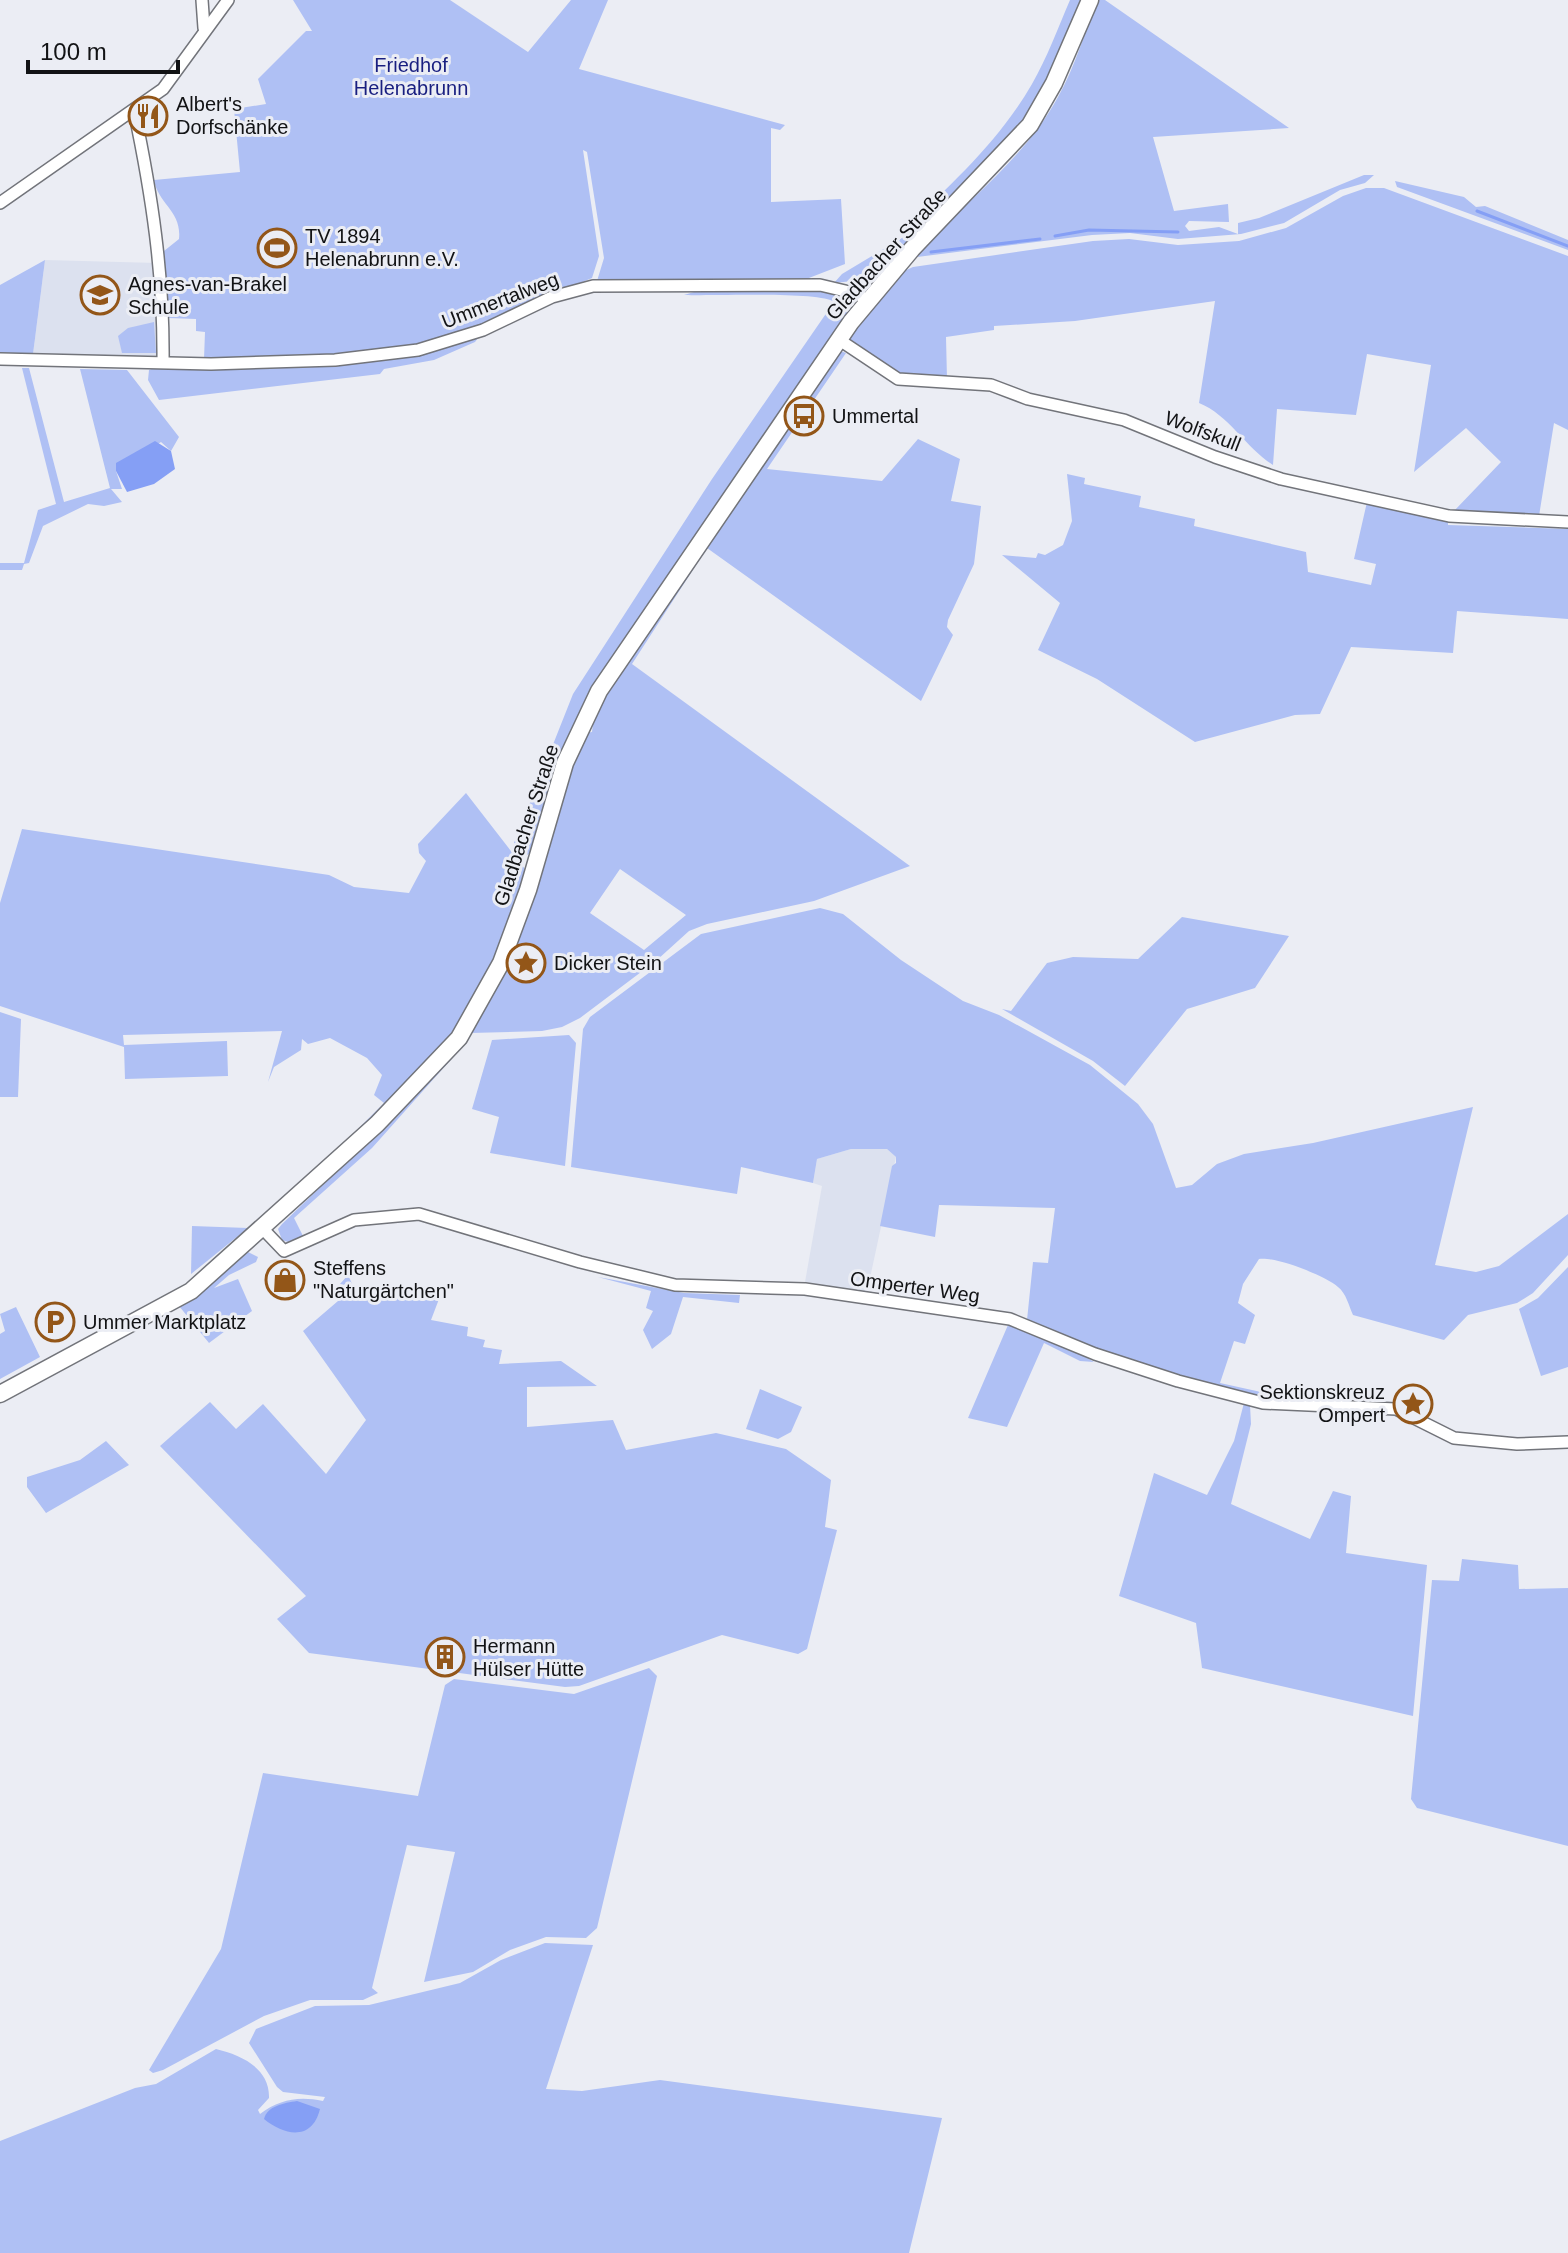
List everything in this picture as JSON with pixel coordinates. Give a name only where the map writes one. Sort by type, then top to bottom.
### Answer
[{"type":"main road","name":"Gladbacher Straße","points":[[0,1394],[180,1298],[377,1124],[459,1038],[501,963],[528,890],[565,763],[599,691],[838,339],[867,301],[1030,125],[1060,70],[1090,0]]},
{"type":"street","points":[[202,0],[204,28]]},
{"type":"street","points":[[0,203],[163,89],[204,28],[228,0]]},
{"type":"street","points":[[134,110],[151,190],[162,273],[163,362]]},
{"type":"street","name":"Ummertalweg","points":[[0,359],[163,362],[335,360],[418,350],[483,330],[552,297],[593,286],[820,285],[858,294],[867,301]]},
{"type":"street","name":"Wolfskull","points":[[838,339],[898,379],[991,385],[1028,399],[1124,420],[1215,457],[1281,479],[1449,516],[1568,522]]},
{"type":"street","name":"Omperter Weg","points":[[262,1228],[284,1251],[354,1220],[419,1214],[580,1262],[675,1285],[805,1289],[1010,1319],[1095,1354],[1178,1381],[1263,1403],[1396,1409],[1454,1438],[1517,1444],[1568,1442]]},
{"type":"shaded area","name":"Agnes-van-Brakel Schule","points":[[45,260],[157,263],[159,357],[33,354]]},
{"type":"shaded area","points":[[851,1149],[887,1149],[896,1157],[867,1292],[805,1282],[822,1186],[813,1183],[817,1159]]},
{"type":"green space","name":"Friedhof Helenabrunn","points":[[293,0],[450,0],[528,52],[571,0],[608,0],[579,69],[785,125],[780,130],[771,128],[771,202],[841,199],[845,264],[796,283],[597,281],[604,258],[587,152],[583,150],[599,256],[592,278],[478,327],[430,342],[334,356],[204,359],[205,332],[196,331],[196,319],[168,318],[164,251],[179,239],[179,229],[154,180],[240,172],[234,109],[266,104],[258,79],[306,31],[312,31]]},
{"type":"green space","points":[[1070,0],[1084,0],[1044,91],[1018,129],[896,258],[871,279],[834,283],[842,274],[907,235],[906,226],[991,142],[1032,84]]},
{"type":"green space","points":[[1097,0],[1105,0],[1289,128],[1153,137],[1174,211],[1228,204],[1229,222],[1189,221],[1185,226],[1189,231],[1219,227],[1238,234],[1238,223],[1259,218],[1364,175],[1374,175],[1365,183],[1340,190],[1284,223],[1241,234],[1178,239],[1130,233],[1092,235],[917,257],[923,246],[1014,158],[1045,118],[1070,74]]},
{"type":"green space","points":[[1395,181],[1464,197],[1476,207],[1485,206],[1568,240],[1568,250],[1397,187]]},
{"type":"green space","points":[[1366,188],[1384,188],[1568,256],[1568,430],[1554,423],[1539,516],[1454,511],[1501,462],[1466,428],[1414,472],[1431,365],[1367,354],[1356,415],[1277,409],[1273,465],[1219,415],[1199,403],[1215,301],[1075,321],[994,326],[994,330],[946,337],[947,379],[903,378],[851,343],[849,335],[900,273],[913,267],[1093,241],[1129,239],[1178,245],[1239,241],[1286,228],[1343,196]]},
{"type":"green space","points":[[45,260],[33,354],[0,353],[0,285]]},
{"type":"green space","points":[[694,292],[834,292],[851,300],[850,308],[616,656],[532,852],[525,856],[514,843],[573,694],[712,479],[834,302],[809,296],[684,295]]},
{"type":"green space","points":[[154,322],[156,353],[122,353],[118,336],[128,328]]},
{"type":"green space","points":[[478,338],[434,360],[384,369],[380,374],[159,400],[148,380],[149,370],[154,368],[438,350]]},
{"type":"green space","points":[[840,351],[846,353],[767,469],[882,481],[918,439],[960,459],[951,501],[981,506],[974,564],[948,620],[947,627],[953,635],[921,701],[707,548],[632,664],[910,866],[814,901],[707,924],[689,931],[657,960],[580,1018],[562,1027],[542,1031],[470,1033],[584,733],[592,732],[594,715],[617,673]],"holes":[[[620,869],[686,915],[644,950],[590,913]]]},
{"type":"green space","points":[[22,368],[29,368],[64,502],[110,488],[80,369],[127,370],[179,437],[171,451],[161,442],[116,471],[122,489],[111,489],[122,502],[104,506],[88,504],[43,526],[29,563],[24,564],[22,570],[0,570],[0,563],[24,563],[38,510],[56,504]]},
{"type":"green space","points":[[1067,474],[1085,478],[1084,484],[1141,496],[1139,507],[1195,519],[1194,526],[1306,552],[1308,572],[1371,585],[1376,564],[1354,559],[1367,502],[1448,519],[1448,525],[1568,529],[1568,619],[1457,611],[1453,653],[1351,647],[1320,714],[1295,715],[1195,742],[1097,679],[1038,650],[1060,603],[1002,555],[1036,558],[1038,553],[1045,555],[1063,545],[1072,521]]},
{"type":"green space","points":[[466,793],[528,873],[505,942],[447,1043],[360,1134],[357,1130],[384,1103],[374,1095],[382,1075],[367,1058],[330,1038],[308,1044],[302,1039],[301,1050],[274,1067],[268,1082],[282,1031],[123,1035],[124,1045],[227,1041],[228,1076],[125,1079],[124,1047],[0,1006],[0,903],[22,829],[329,875],[354,887],[409,893],[426,861],[419,853],[418,844]]},
{"type":"green space","points":[[820,908],[843,914],[901,960],[963,1001],[999,1015],[1090,1065],[1138,1104],[1153,1124],[1176,1188],[1192,1185],[1217,1164],[1244,1154],[1313,1143],[1473,1107],[1435,1265],[1476,1272],[1499,1266],[1568,1214],[1568,1255],[1533,1293],[1517,1303],[1468,1315],[1444,1340],[1353,1315],[1343,1293],[1332,1283],[1288,1264],[1259,1259],[1243,1284],[1238,1303],[1255,1315],[1245,1344],[1234,1341],[1220,1383],[1261,1392],[1261,1396],[1179,1377],[1098,1351],[1027,1320],[1033,1262],[1048,1263],[1055,1208],[939,1205],[935,1237],[880,1226],[892,1166],[896,1163],[896,1157],[887,1149],[851,1149],[817,1159],[813,1183],[741,1167],[737,1194],[571,1167],[583,1029],[590,1017],[701,934]]},
{"type":"green space","points":[[1182,917],[1289,936],[1255,988],[1187,1009],[1125,1086],[1093,1061],[1002,1009],[1011,1011],[1047,963],[1073,957],[1138,959]]},
{"type":"green space","points":[[0,1012],[21,1019],[18,1097],[0,1097]]},
{"type":"green space","points":[[569,1035],[576,1043],[565,1166],[490,1153],[499,1117],[472,1109],[492,1040]]},
{"type":"green space","points":[[463,1046],[372,1148],[294,1218],[303,1236],[288,1242],[282,1240],[278,1229],[282,1224],[403,1108],[455,1049]]},
{"type":"green space","points":[[192,1226],[248,1228],[191,1274]]},
{"type":"green space","points":[[248,1252],[258,1257],[256,1262],[229,1275],[214,1288],[238,1279],[252,1311],[209,1343],[179,1306]]},
{"type":"green space","points":[[1568,1267],[1568,1367],[1541,1376],[1519,1309],[1538,1298]]},
{"type":"green space","points":[[348,1275],[354,1288],[439,1299],[431,1320],[468,1327],[467,1336],[485,1340],[483,1347],[502,1350],[499,1364],[561,1361],[597,1386],[527,1387],[527,1427],[613,1420],[626,1450],[716,1433],[786,1449],[831,1480],[825,1527],[837,1530],[807,1649],[798,1654],[722,1635],[579,1686],[565,1687],[309,1653],[277,1619],[306,1596],[160,1446],[210,1402],[236,1429],[263,1404],[326,1474],[366,1420],[303,1331],[338,1301],[332,1293]]},
{"type":"green space","points":[[598,1277],[684,1293],[740,1295],[739,1303],[683,1297],[671,1334],[652,1349],[643,1330],[653,1311],[646,1308],[651,1291]]},
{"type":"green space","points":[[16,1307],[40,1357],[0,1379],[0,1334],[5,1331],[0,1314]]},
{"type":"green space","points":[[1008,1325],[1068,1347],[1094,1362],[1080,1361],[1044,1343],[1007,1427],[968,1418]]},
{"type":"green space","points":[[760,1389],[802,1407],[791,1432],[778,1439],[746,1429]]},
{"type":"green space","points":[[1244,1403],[1250,1405],[1251,1424],[1231,1504],[1310,1539],[1333,1491],[1351,1496],[1346,1553],[1427,1565],[1413,1716],[1202,1668],[1196,1623],[1119,1596],[1154,1473],[1207,1495],[1234,1441]]},
{"type":"green space","points":[[106,1441],[129,1465],[46,1513],[27,1487],[27,1477],[80,1460]]},
{"type":"green space","points":[[1462,1559],[1518,1565],[1519,1589],[1568,1588],[1568,1846],[1417,1808],[1411,1799],[1432,1580],[1459,1581]]},
{"type":"green space","points":[[649,1668],[657,1676],[597,1928],[586,1938],[546,1937],[510,1950],[473,1972],[424,1982],[455,1852],[407,1845],[372,1988],[378,1993],[363,2000],[310,2000],[264,2016],[163,2070],[153,2073],[149,2070],[221,1949],[263,1773],[418,1796],[445,1685],[454,1679],[574,1694]]},
{"type":"green space","points":[[545,1943],[593,1945],[546,2089],[582,2091],[660,2080],[942,2118],[909,2253],[0,2253],[0,2141],[135,2088],[156,2084],[216,2049],[244,2059],[265,2079],[269,2098],[258,2110],[260,2114],[290,2100],[323,2101],[325,2097],[283,2092],[277,2087],[249,2043],[256,2029],[315,2006],[369,2005],[460,1983],[501,1960]]},
{"type":"water","points":[[155,441],[171,451],[175,469],[154,484],[127,492],[116,471],[116,463]]},
{"type":"water","points":[[297,2101],[320,2109],[311,2126],[304,2131],[289,2132],[264,2119],[272,2108]]},
{"type":"waterway","points":[[1477,211],[1568,246]]},
{"type":"waterway","points":[[1055,236],[1089,230],[1178,232]]},
{"type":"waterway","points":[[931,252],[1040,239]]},
{"type":"place","name":"Albert's Dorfschänke","points":[[148,116]]},
{"type":"place","name":"TV 1894 Helenabrunn e.V.","points":[[277,248]]},
{"type":"place","name":"Agnes-van-Brakel Schule","points":[[100,295]]},
{"type":"place","name":"Ummertal","points":[[804,416]]},
{"type":"place","name":"Dicker Stein","points":[[526,963]]},
{"type":"place","name":"Steffens \"Naturgärtchen\"","points":[[285,1280]]},
{"type":"place","name":"Ummer Marktplatz","points":[[55,1322]]},
{"type":"place","name":"Sektionskreuz Ompert","points":[[1413,1404]]},
{"type":"place","name":"Hermann Hülser Hütte","points":[[445,1657]]}]
